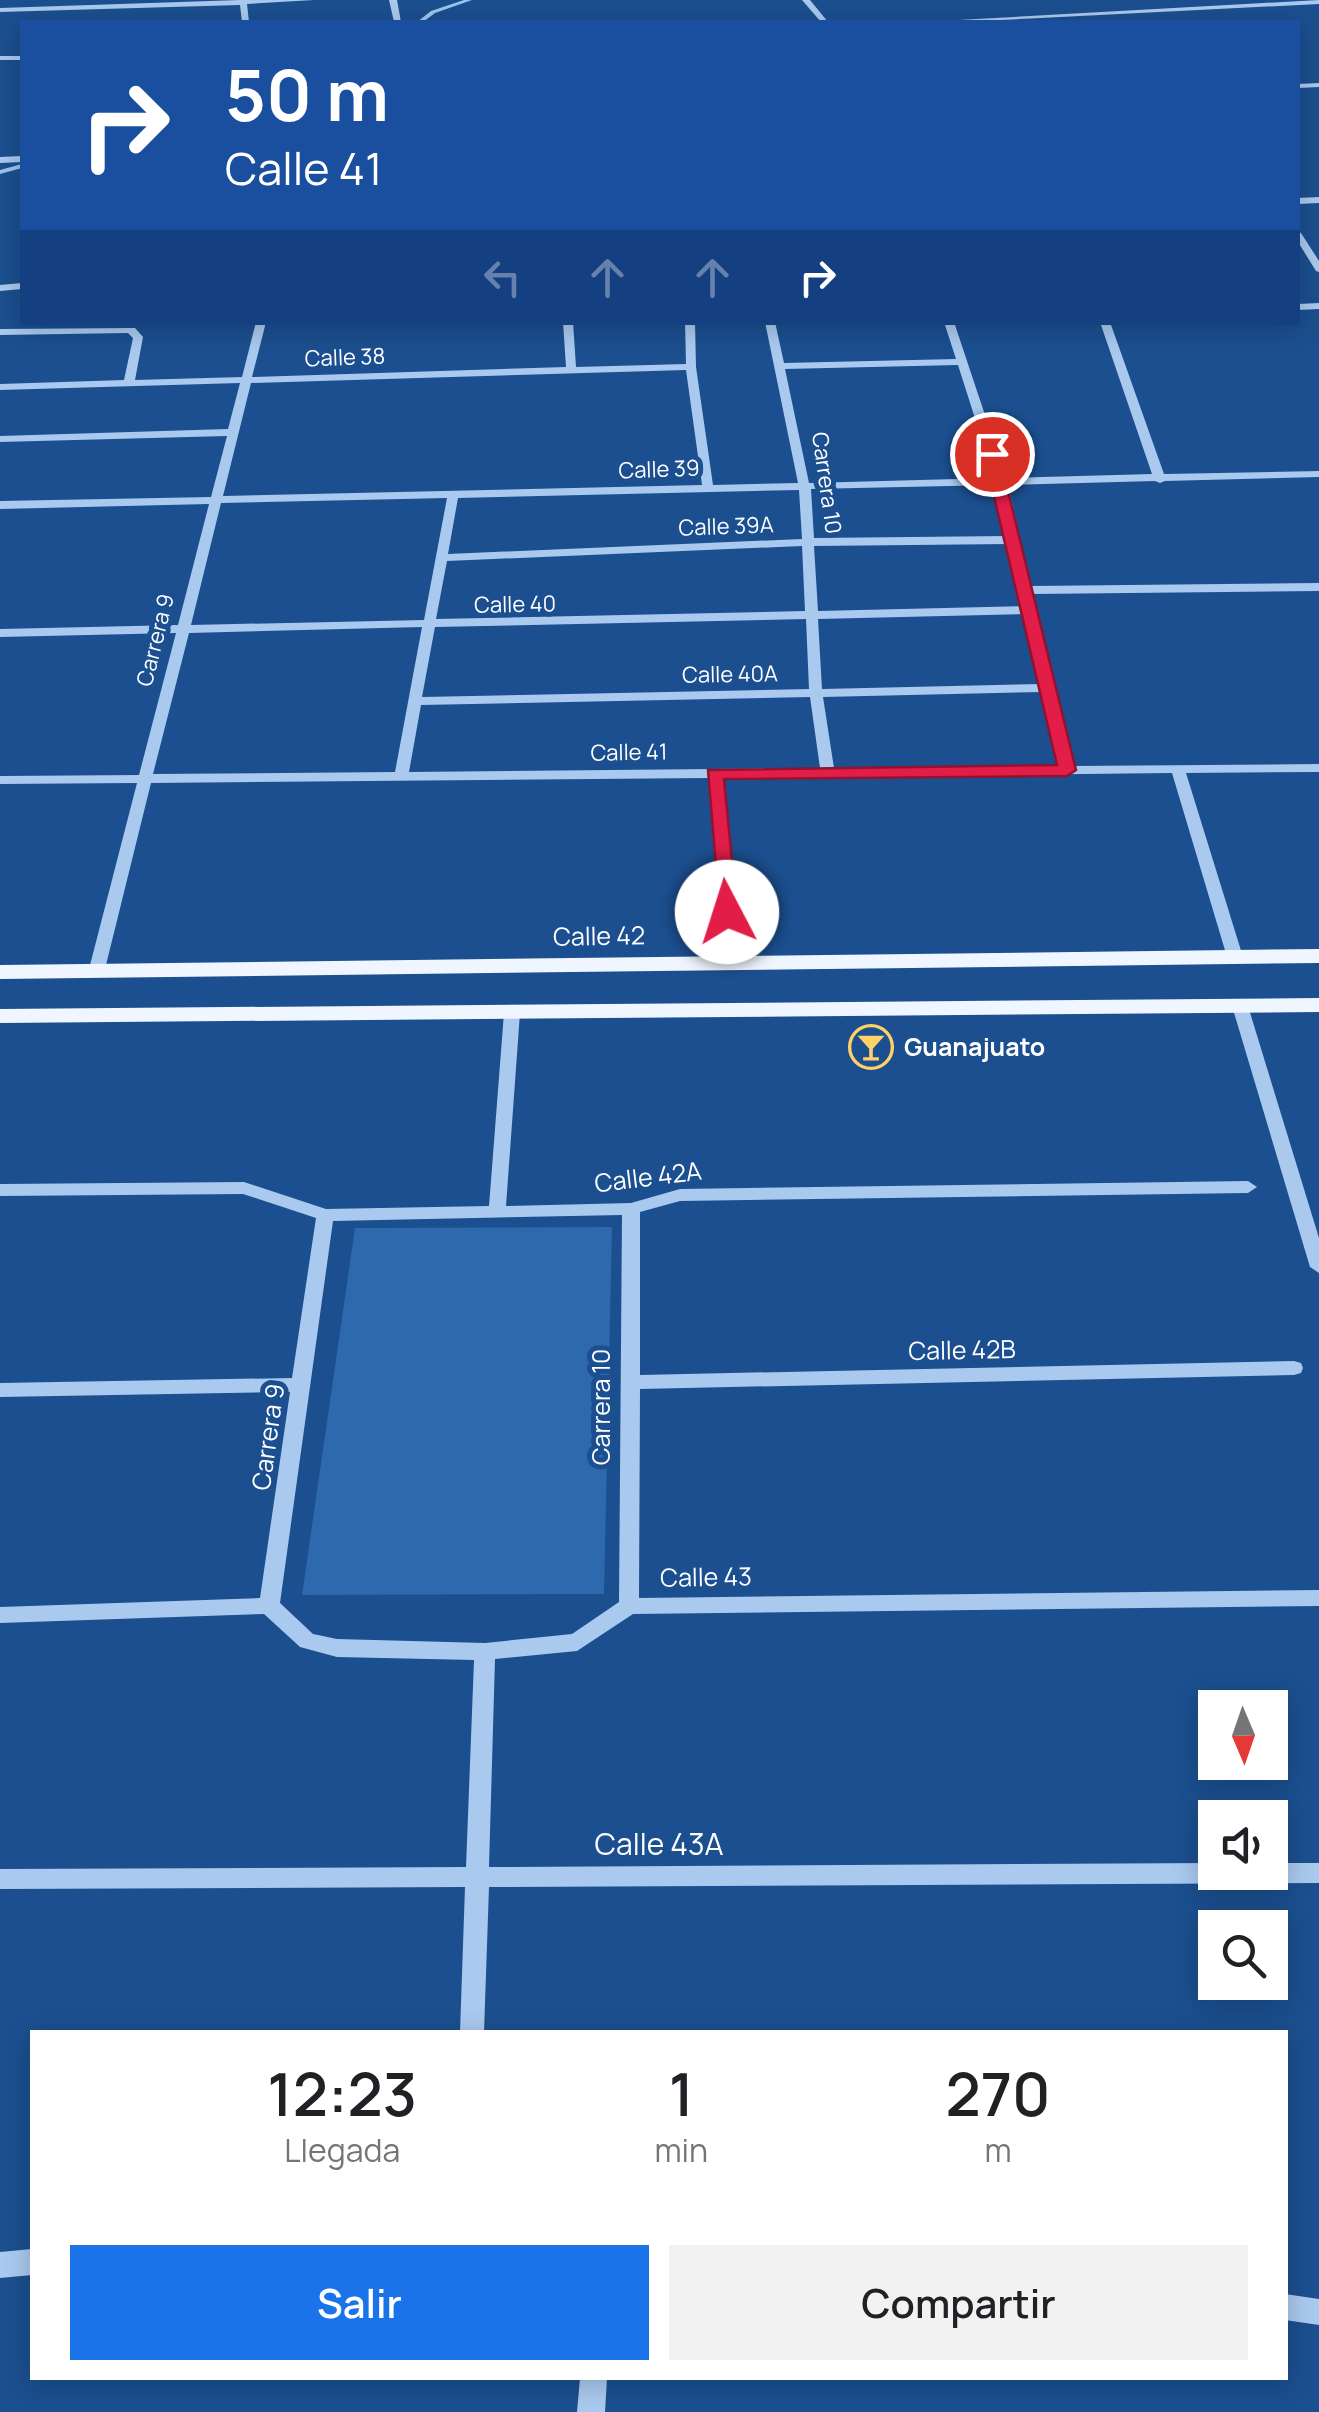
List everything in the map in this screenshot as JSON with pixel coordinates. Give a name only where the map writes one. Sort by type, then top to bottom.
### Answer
[{"type":"main road","name":"Calle 42","points":[[0,972],[1319,956]]},
{"type":"main road","points":[[0,1016],[1319,1004]]},
{"type":"street","points":[[0,10],[310,0]]},
{"type":"street","points":[[806,0],[823,20]]},
{"type":"street","points":[[1063,0],[1084,20]]},
{"type":"street","points":[[243,2],[246,20]]},
{"type":"street","points":[[964,20],[1319,2]]},
{"type":"street","points":[[1300,238],[1319,269]]},
{"type":"street","name":"Carrera 9","points":[[97,969],[260,325]]},
{"type":"street","points":[[568,325],[571,370]]},
{"type":"street","points":[[690,325],[691,367],[708,487]]},
{"type":"street","name":"Carrera 10","points":[[771,325],[805,489],[816,692],[828,772]]},
{"type":"street","points":[[951,325],[1002,484],[1045,688],[1067,770]]},
{"type":"street","points":[[1105,325],[1160,480]]},
{"type":"street","points":[[0,332],[132,330],[138,337],[129,383]]},
{"type":"street","points":[[780,366],[962,362]]},
{"type":"street","name":"Calle 38","points":[[0,387],[691,367]]},
{"type":"street","points":[[0,438],[233,432]]},
{"type":"street","name":"Calle 39","points":[[0,505],[1319,474]]},
{"type":"street","points":[[401,776],[453,496]]},
{"type":"street","name":"Calle 39A","points":[[441,558],[808,542],[1013,540]]},
{"type":"street","points":[[1027,590],[1319,586]]},
{"type":"street","name":"Calle 40","points":[[0,633],[1031,610]]},
{"type":"street","name":"Calle 40A","points":[[415,701],[1045,688]]},
{"type":"street","name":"Calle 41","points":[[0,780],[1319,768]]},
{"type":"street","points":[[1178,770],[1235,956]]},
{"type":"street","points":[[714,774],[731,962]]},
{"type":"street","points":[[1240,1006],[1319,1267]]},
{"type":"street","points":[[496,1210],[512,1013]]},
{"type":"street","name":"Calle 42A","points":[[0,1190],[244,1188],[325,1216],[630,1209],[680,1195],[1248,1187]]},
{"type":"street","name":"Carrera 10","points":[[629,1606],[630,1209]]},
{"type":"street","name":"Carrera 9","points":[[269,1606],[325,1216]]},
{"type":"street","name":"Calle 42B","points":[[631,1382],[1294,1368]]},
{"type":"street","points":[[0,1390],[300,1386]]},
{"type":"street","name":"Calle 43","points":[[269,1606],[307,1640],[337,1648],[486,1652],[577,1642],[629,1606],[1319,1598]]},
{"type":"street","points":[[0,1615],[269,1606]]},
{"type":"street","points":[[472,2030],[486,1652]]},
{"type":"street","name":"Calle 43A","points":[[0,1879],[1319,1873]]},
{"type":"street","points":[[0,2265],[30,2262]]},
{"type":"street","points":[[1288,2307],[1319,2312]]},
{"type":"street","points":[[590,2412],[594,2380]]},
{"type":"shaded area","points":[[612,1227],[604,1594],[302,1595],[355,1228]]},
{"type":"waterway","points":[[423,20],[433,12],[469,0]]},
{"type":"waterway","points":[[0,172],[20,167]]},
{"type":"place","name":"Guanajuato","points":[[871,1047]]},
{"type":"route","points":[[727,912],[714,774],[1067,770],[992,454]]}]
